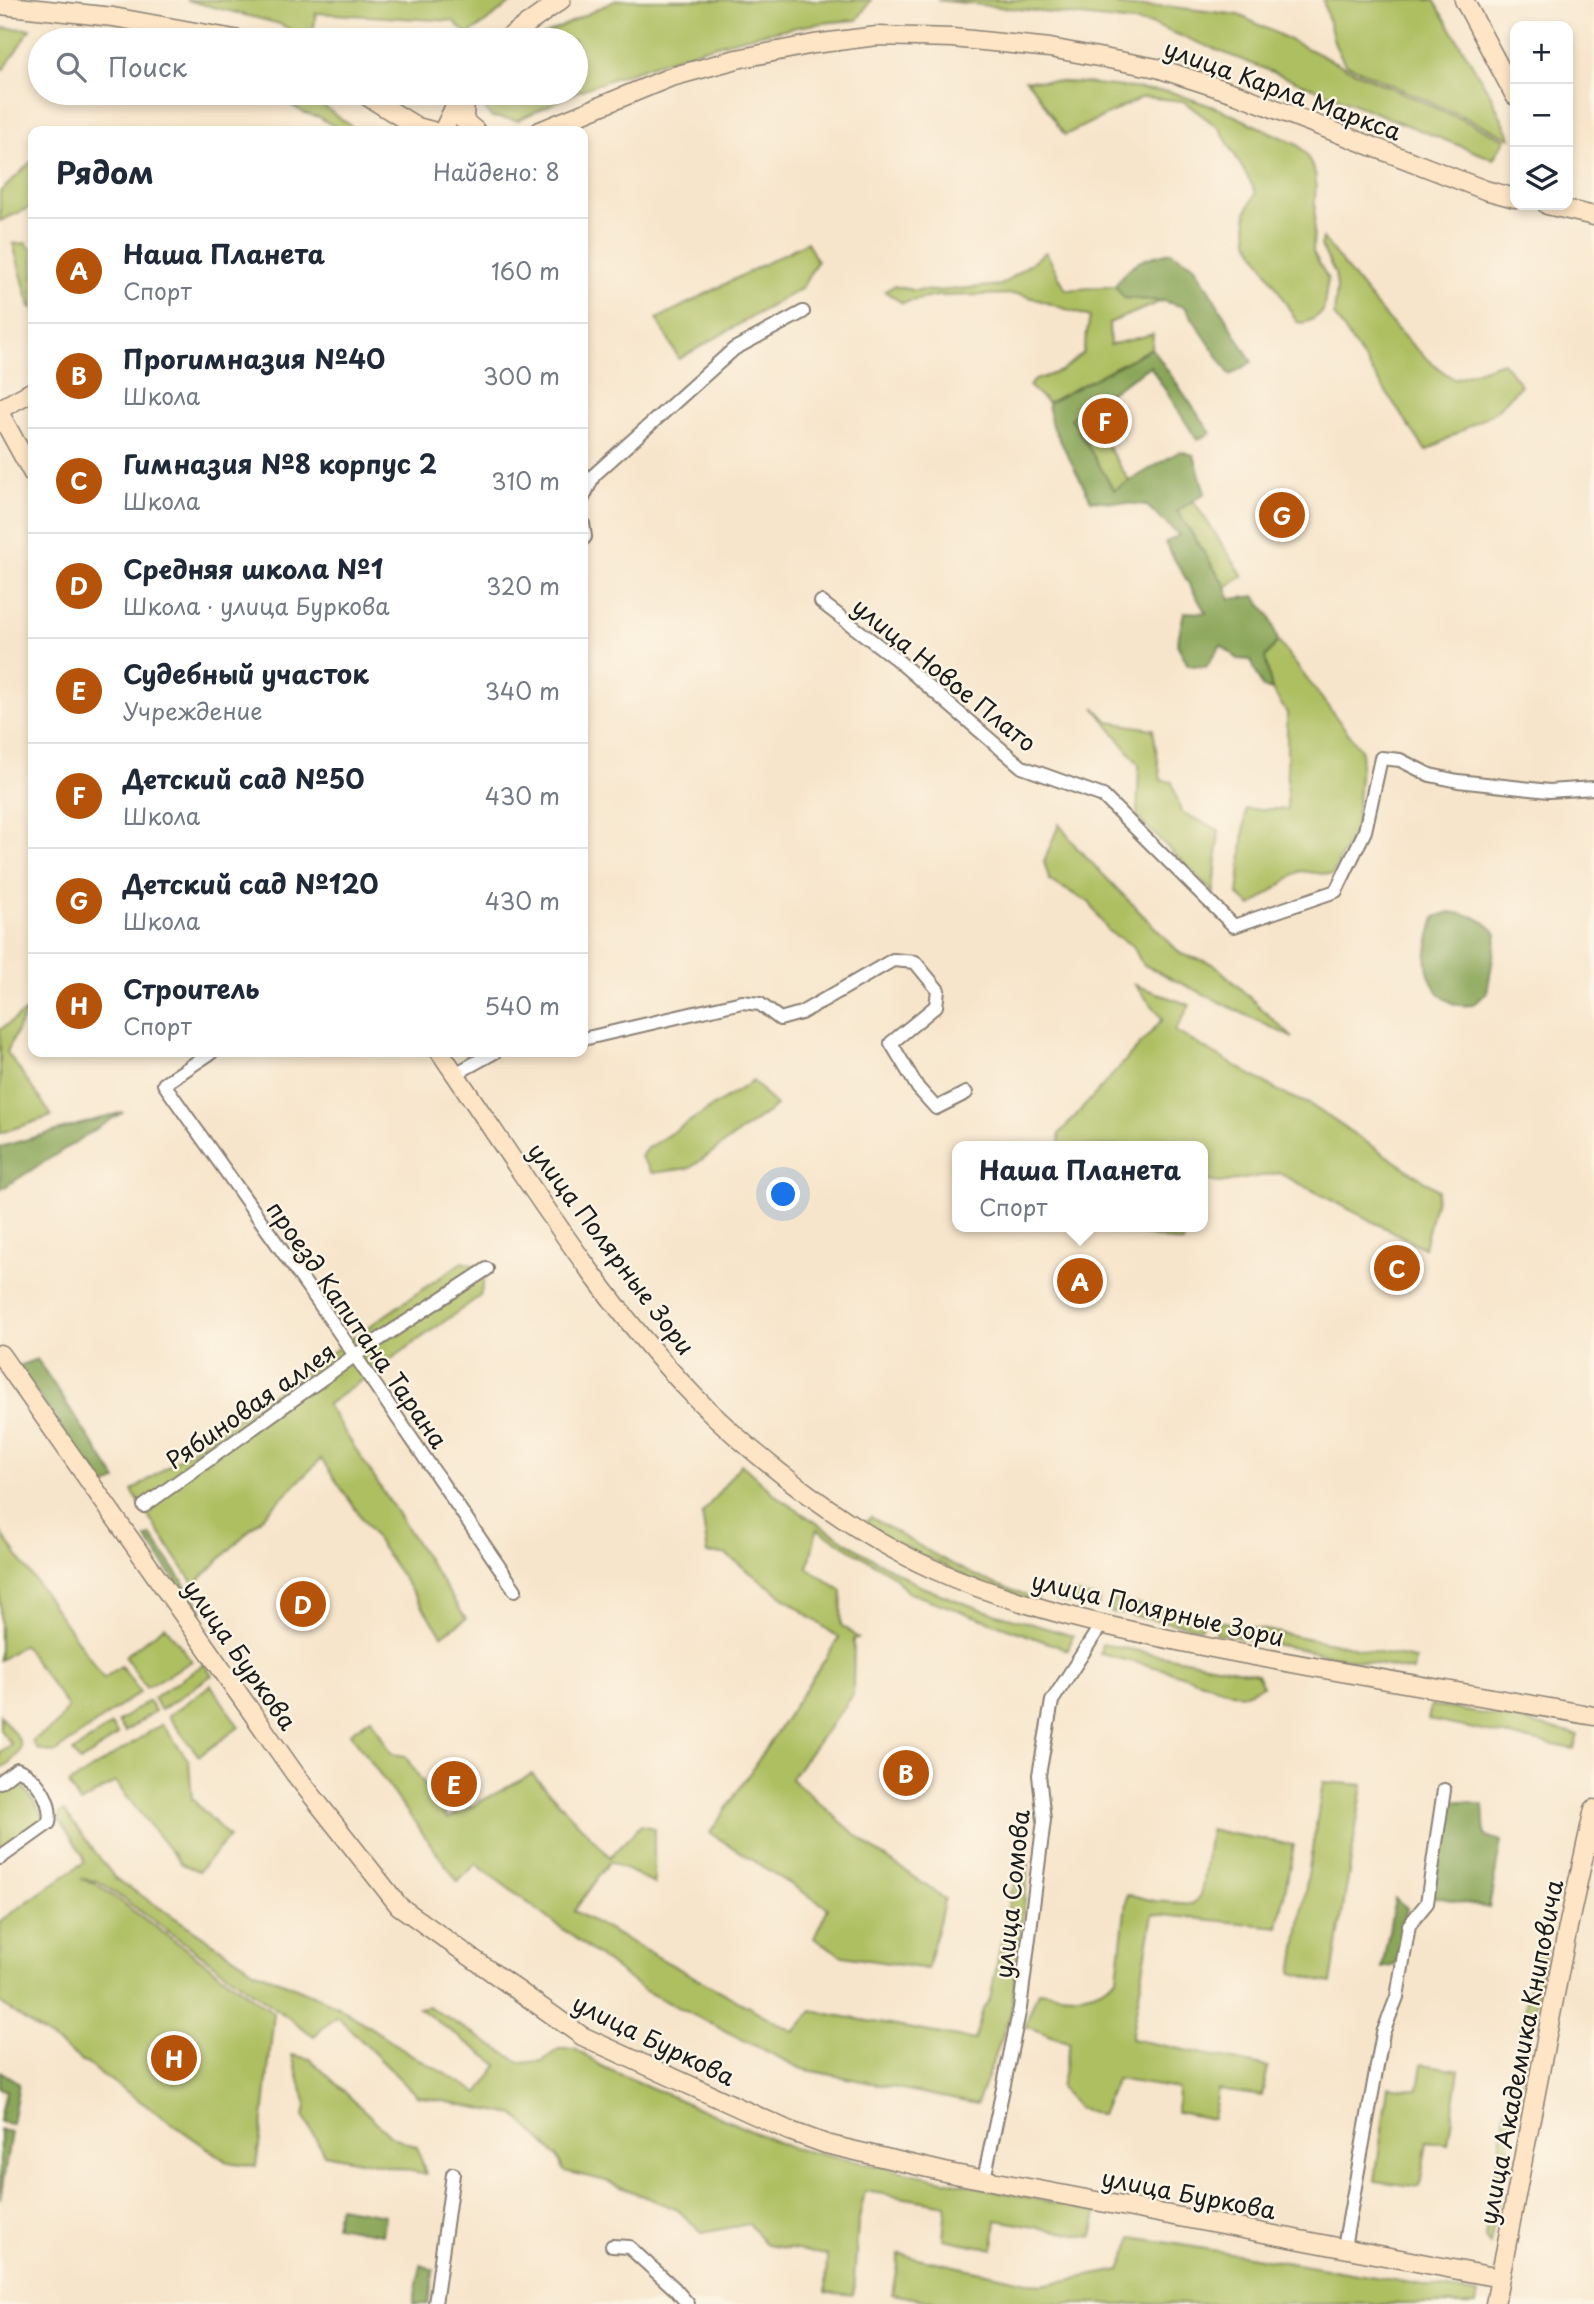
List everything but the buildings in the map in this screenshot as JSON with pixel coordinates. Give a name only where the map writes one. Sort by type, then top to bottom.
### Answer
[{"type":"main road","points":[[522,28],[561,0]]},
{"type":"main road","points":[[1465,0],[1510,86]]},
{"type":"main road","points":[[0,5],[105,16],[172,28]]},
{"type":"main road","name":"улица Карла Маркса","points":[[552,126],[671,77],[737,59],[814,44],[877,36],[953,38],[1051,48],[1157,68],[1249,98],[1485,190],[1510,197]]},
{"type":"main road","points":[[381,105],[416,126]]},
{"type":"main road","points":[[446,126],[456,105]]},
{"type":"main road","points":[[463,105],[464,121],[470,126]]},
{"type":"main road","points":[[1485,190],[1510,189]]},
{"type":"main road","points":[[28,394],[0,411],[28,464]]},
{"type":"main road","name":"улица Полярные Зори","points":[[443,1057],[639,1335],[698,1400],[791,1480],[912,1559],[1025,1604],[1101,1625],[1343,1673],[1594,1716]]},
{"type":"main road","name":"улица Буркова","points":[[0,1354],[295,1774],[399,1906],[564,2025],[659,2072],[790,2131],[826,2144],[984,2179],[1500,2277]]},
{"type":"main road","name":"улица Академика Книповича","points":[[1495,2304],[1568,1927],[1594,1809]]},
{"type":"street","points":[[588,488],[594,475],[734,349],[803,312]]},
{"type":"street","name":"улица Новое Плато","points":[[821,602],[896,659],[1022,766],[1103,796],[1234,926],[1336,891],[1365,831],[1381,758],[1400,760],[1430,775],[1458,780],[1549,791],[1594,788]]},
{"type":"street","points":[[588,1038],[742,1002],[760,1004],[780,1019],[801,1013],[893,960],[915,962],[938,990],[936,1006],[891,1043],[918,1088],[936,1108],[966,1093]]},
{"type":"street","name":"проезд Капитана Тарана","points":[[204,1057],[164,1084],[515,1590]]},
{"type":"street","points":[[455,1074],[486,1057]]},
{"type":"street","name":"Рябиновая аллея","points":[[144,1506],[354,1356],[487,1269]]},
{"type":"street","name":"улица Сомова","points":[[984,2179],[1020,2008],[1044,1820],[1039,1775],[1052,1701],[1101,1625]]},
{"type":"street","points":[[0,1782],[17,1769],[30,1774],[50,1806],[49,1823],[0,1858]]},
{"type":"street","points":[[1345,2247],[1383,2033],[1397,1997],[1409,1925],[1427,1903],[1444,1790]]},
{"type":"street","points":[[435,2304],[453,2174]]},
{"type":"street","points":[[612,2246],[629,2247],[688,2304]]},
{"type":"green space","points":[[186,0],[515,0],[477,28],[460,28],[453,21],[316,13],[314,28],[287,28]]},
{"type":"green space","points":[[616,0],[871,0],[857,20],[821,23],[749,37],[679,56],[588,88],[588,28],[559,28]]},
{"type":"green space","points":[[937,0],[1112,0],[1117,5],[1131,7],[1165,6],[1239,15],[1347,68],[1506,139],[1493,159],[1151,24]]},
{"type":"green space","points":[[1323,0],[1434,0],[1491,96],[1510,138],[1345,64],[1335,45]]},
{"type":"green space","points":[[0,28],[28,29],[5,68],[0,70]]},
{"type":"green space","points":[[1026,80],[1171,92],[1222,110],[1298,145],[1307,155],[1316,176],[1313,252],[1328,279],[1323,312],[1308,321],[1297,322],[1248,240],[1246,212],[1256,192],[1220,129],[1183,101],[1143,97],[1065,135]]},
{"type":"green space","points":[[292,105],[322,105],[351,126],[333,126],[319,117],[304,113]]},
{"type":"green space","points":[[482,105],[550,105],[518,120],[491,117]]},
{"type":"green space","points":[[28,165],[28,208],[0,221],[0,192]]},
{"type":"green space","points":[[1323,238],[1384,314],[1418,351],[1436,366],[1454,379],[1503,362],[1521,385],[1496,411],[1426,451],[1334,315],[1337,287],[1335,273],[1321,246]]},
{"type":"green space","points":[[807,242],[817,261],[802,288],[679,359],[657,319]]},
{"type":"green space","points":[[26,243],[28,246],[28,300],[13,244]]},
{"type":"green space","points":[[1046,252],[1066,290],[1115,286],[1124,298],[1162,301],[1109,323],[1110,345],[1153,334],[1152,348],[1048,403],[1029,386],[1035,380],[1061,371],[1083,353],[1090,317],[1020,294],[937,296],[902,303],[885,291],[894,286],[937,291],[1001,285]]},
{"type":"green space","points":[[1171,252],[1194,265],[1252,362],[1230,375],[1185,307],[1162,301],[1124,298],[1115,286],[1132,266]]},
{"type":"green space","points":[[1152,348],[1211,433],[1197,440],[1150,366],[1071,418],[1114,490],[1180,451],[1194,455],[1205,493],[1177,511],[1226,587],[1230,599],[1255,596],[1270,616],[1278,641],[1265,657],[1272,690],[1262,687],[1251,660],[1238,659],[1221,645],[1206,667],[1188,665],[1177,644],[1184,612],[1206,613],[1165,543],[1179,535],[1146,505],[1091,500],[1051,423],[1048,403]]},
{"type":"green space","points":[[1084,409],[1130,482],[1114,491],[1070,418]]},
{"type":"green space","points":[[1193,500],[1243,576],[1226,587],[1177,511]]},
{"type":"green space","points":[[1278,641],[1362,751],[1356,827],[1332,875],[1300,871],[1251,906],[1238,895],[1246,809],[1287,809],[1287,713],[1272,690],[1265,657]]},
{"type":"green space","points":[[1094,707],[1109,722],[1153,729],[1161,780],[1172,782],[1181,812],[1219,830],[1214,893],[1137,817],[1139,765]]},
{"type":"green space","points":[[1059,824],[1078,849],[1181,954],[1214,964],[1293,1038],[1142,964],[1133,946],[1108,931],[1089,902],[1050,881],[1044,862]]},
{"type":"green space","points":[[1450,912],[1476,918],[1497,934],[1487,993],[1470,1005],[1446,1000],[1435,988],[1428,973],[1427,953],[1435,917]]},
{"type":"green space","points":[[1135,985],[1190,1005],[1175,1031],[1286,1095],[1309,1104],[1438,1190],[1424,1248],[1279,1173],[1219,1183],[1208,1181],[1208,1141],[1060,1141],[1059,1134],[1163,1019]]},
{"type":"green space","points":[[27,1010],[7,1052],[52,1116],[0,1133],[0,1030]]},
{"type":"green space","points":[[753,1081],[776,1106],[690,1168],[652,1173],[641,1157],[646,1149]]},
{"type":"green space","points":[[123,1112],[0,1190],[0,1147]]},
{"type":"green space","points":[[1134,1232],[1185,1232],[1183,1243]]},
{"type":"green space","points":[[462,1262],[487,1269],[480,1296],[327,1405],[466,1619],[442,1635],[321,1459],[194,1585],[132,1491]]},
{"type":"green space","points":[[37,1359],[117,1480],[103,1488],[18,1366]]},
{"type":"green space","points":[[741,1464],[780,1499],[922,1587],[977,1608],[1073,1636],[1068,1650],[907,1592],[894,1576],[817,1529],[808,1568],[842,1591],[841,1625],[858,1638],[854,1639],[853,1695],[791,1778],[869,1846],[945,1899],[927,1969],[843,1956],[814,1938],[828,1908],[710,1833],[839,1638],[725,1554],[708,1554],[702,1514]]},
{"type":"green space","points":[[871,1517],[931,1553],[973,1574],[1038,1598],[1037,1604],[1013,1599],[862,1526]]},
{"type":"green space","points":[[0,1531],[104,1678],[121,1666],[140,1692],[54,1753],[37,1749],[32,1741],[58,1723],[68,1707],[23,1645],[0,1660]]},
{"type":"green space","points":[[151,1535],[203,1611],[198,1614],[146,1538]]},
{"type":"green space","points":[[1058,1590],[1100,1599],[1098,1608],[1056,1600]]},
{"type":"green space","points":[[1113,1600],[1203,1616],[1201,1628],[1111,1612]]},
{"type":"green space","points":[[1218,1621],[1415,1659],[1413,1671],[1216,1633]]},
{"type":"green space","points":[[165,1626],[192,1661],[146,1688],[125,1656]]},
{"type":"green space","points":[[1102,1644],[1257,1674],[1263,1686],[1241,1695],[1163,1669],[1100,1654]]},
{"type":"green space","points":[[204,1664],[212,1675],[161,1710],[153,1698]]},
{"type":"green space","points":[[211,1685],[239,1727],[199,1756],[168,1716]]},
{"type":"green space","points":[[148,1701],[155,1711],[125,1732],[118,1722]]},
{"type":"green space","points":[[1431,1705],[1518,1720],[1578,1735],[1574,1749],[1428,1720]]},
{"type":"green space","points":[[0,1715],[18,1738],[20,1749],[0,1770],[0,1752],[11,1744],[0,1730]]},
{"type":"green space","points":[[371,1718],[392,1754],[405,1756],[448,1819],[532,1774],[610,1857],[641,1825],[654,1828],[654,1884],[610,1861],[574,1911],[794,2032],[812,2011],[975,2040],[983,2009],[990,1999],[1011,1892],[1029,1863],[1011,2013],[977,2104],[802,2069],[645,1991],[476,1864],[458,1882],[350,1733]]},
{"type":"green space","points":[[162,1724],[189,1761],[192,1799],[229,1837],[199,1871],[181,1864],[115,1782],[80,1803],[69,1784]]},
{"type":"green space","points":[[111,1725],[118,1735],[80,1762],[73,1752]]},
{"type":"green space","points":[[16,1775],[44,1817],[0,1848],[0,1786]]},
{"type":"green space","points":[[1323,1782],[1363,1785],[1331,1983],[1292,1973]]},
{"type":"green space","points":[[1451,1800],[1483,1805],[1485,1836],[1501,1841],[1489,1908],[1432,1896]]},
{"type":"green space","points":[[64,1811],[115,1878],[254,1970],[336,2005],[417,2058],[479,2093],[498,2065],[419,2008],[428,2006],[521,2063],[542,2061],[559,2049],[575,2049],[601,2066],[791,2148],[1097,2212],[1092,2237],[996,2220],[993,2249],[943,2239],[946,2205],[865,2191],[858,2224],[853,2295],[826,2292],[827,2255],[767,2245],[749,2224],[702,2233],[678,2210],[606,2181],[564,2171],[557,2156],[515,2115],[417,2096],[337,2016],[314,2036],[98,1881],[81,1879],[95,1883],[274,2013],[256,2166],[227,2162],[0,2003],[0,1921],[84,1862],[83,1855],[59,1819],[60,1813]]},
{"type":"green space","points":[[1210,1830],[1294,1845],[1278,1927],[1153,1914],[1131,2039],[1268,2067],[1262,2096],[1218,2090],[1213,2119],[1177,2112],[1178,2089],[1116,2079],[1101,2115],[1078,2108],[1060,2087],[1070,2043],[1025,2026],[1038,1991],[1080,1995],[1098,1990],[1117,1977],[1127,1894],[1155,1901],[1192,1904],[1201,1895]]},
{"type":"green space","points":[[1395,1898],[1407,1908],[1396,1965],[1382,1968]]},
{"type":"green space","points":[[1546,1950],[1490,2244],[1485,2238],[1505,2112],[1536,1953]]},
{"type":"green space","points":[[292,2055],[310,2059],[391,2136],[417,2147],[426,2174],[324,2154],[304,2117],[306,2105]]},
{"type":"green space","points":[[1422,2064],[1459,2070],[1448,2144],[1427,2141],[1420,2187],[1375,2181],[1388,2086],[1418,2090]]},
{"type":"green space","points":[[0,2071],[19,2083],[12,2124],[0,2122],[6,2090],[0,2089]]},
{"type":"green space","points":[[0,2130],[11,2132],[0,2200]]},
{"type":"green space","points":[[339,2207],[385,2215],[382,2234],[335,2226]]},
{"type":"green space","points":[[1133,2237],[1478,2294],[1476,2304],[945,2304],[892,2294],[899,2254],[1041,2285],[1120,2270]]},
{"type":"green space","points":[[421,2265],[434,2270],[428,2304],[413,2304]]},
{"type":"place","name":"Детский сад №50","points":[[1105,421]]},
{"type":"place","name":"Детский сад №120","points":[[1282,515]]},
{"type":"place","name":"Гимназия №8 корпус 2","points":[[1397,1268]]},
{"type":"place","name":"Наша Планета","points":[[1080,1281]]},
{"type":"place","name":"Средняя школа №1","points":[[303,1604]]},
{"type":"place","name":"Прогимназия №40","points":[[906,1773]]},
{"type":"place","name":"Судебный участок","points":[[454,1784]]},
{"type":"place","name":"Строитель","points":[[174,2058]]}]
